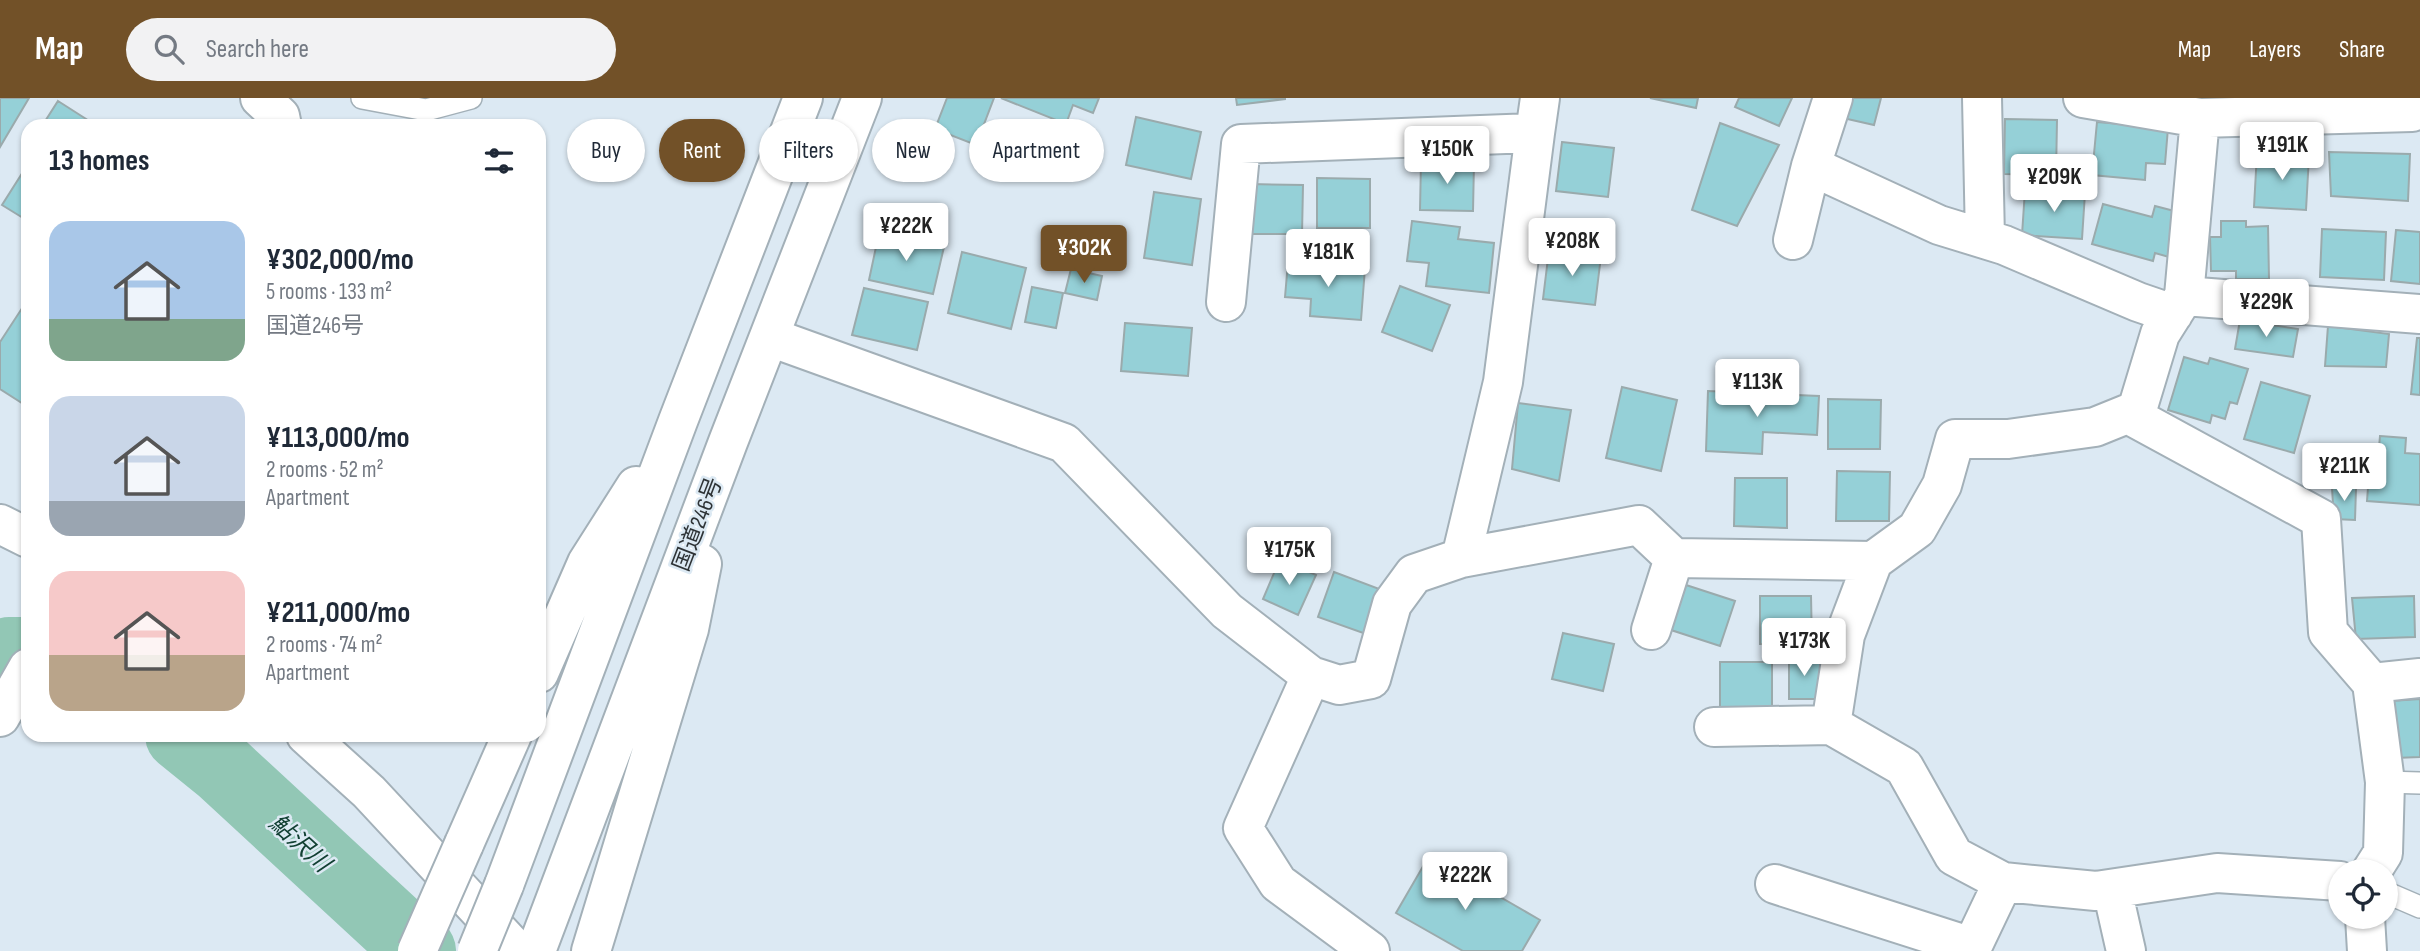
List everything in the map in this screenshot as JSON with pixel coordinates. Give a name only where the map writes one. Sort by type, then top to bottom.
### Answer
[{"type":"main road","points":[[477,951],[803,98]]},
{"type":"main road","name":"国道246号","points":[[542,935],[728,442],[862,98]]},
{"type":"main road","points":[[1793,240],[1811,166],[1833,98]]},
{"type":"main road","points":[[1982,98],[1985,239]]},
{"type":"main road","points":[[2083,98],[2200,118],[2415,108]]},
{"type":"main road","points":[[1226,302],[1241,144],[1537,116],[1503,382],[1461,558]]},
{"type":"main road","points":[[1831,725],[1845,635],[1873,561],[1917,528],[1942,485],[1955,439],[2008,439],[2095,427],[2137,410],[2160,334],[2178,304],[2200,118]]},
{"type":"main road","points":[[1811,166],[1939,225],[2178,304],[2420,314]]},
{"type":"main road","points":[[770,337],[1064,443],[1227,611],[1311,676],[1339,685],[1371,679],[1392,604],[1414,574],[1461,558],[1639,525],[1674,558],[1873,561]]},
{"type":"main road","points":[[2128,414],[2321,519],[2328,632],[2372,682],[2402,783],[2379,859]]},
{"type":"main road","points":[[546,657],[587,563],[678,421]]},
{"type":"main road","points":[[591,951],[689,629],[728,442]]},
{"type":"main road","points":[[0,524],[21,534]]},
{"type":"main road","points":[[1651,630],[1674,558]]},
{"type":"main road","points":[[1311,676],[1243,828],[1278,883],[1370,951]]},
{"type":"main road","points":[[2372,682],[2420,678]]},
{"type":"main road","points":[[0,717],[21,681]]},
{"type":"main road","points":[[1714,727],[1831,725],[1904,767],[1954,856],[2003,882],[2096,891],[2217,873],[2328,880]]},
{"type":"main road","points":[[314,742],[369,792],[517,951]]},
{"type":"main road","points":[[417,951],[509,742]]},
{"type":"main road","points":[[1775,884],[1972,947],[2003,882]]},
{"type":"main road","points":[[2112,889],[2126,951]]},
{"type":"main road","points":[[2366,929],[2367,951]]},
{"type":"lane","points":[[362,98],[426,110],[471,98]]},
{"type":"lane","points":[[2398,898],[2420,907]]},
{"type":"building","points":[[0,98],[29,98],[0,147]]},
{"type":"building","points":[[947,98],[994,98],[986,119],[969,119],[969,142],[955,137],[955,119],[939,119]]},
{"type":"building","points":[[1001,98],[1099,98],[1093,113],[1073,105],[1068,119],[1054,119]]},
{"type":"building","points":[[1236,98],[1285,98],[1285,99],[1237,105]]},
{"type":"building","points":[[1650,98],[1698,98],[1696,108]]},
{"type":"building","points":[[1739,98],[1792,98],[1779,126],[1735,107]]},
{"type":"building","points":[[1848,98],[1881,98],[1874,125],[1843,118]]},
{"type":"building","points":[[58,101],[86,119],[46,119]]},
{"type":"building","points":[[1136,117],[1201,132],[1191,179],[1126,165]]},
{"type":"building","points":[[2005,119],[2057,120],[2056,175],[2004,174]]},
{"type":"building","points":[[2097,122],[2168,128],[2165,164],[2146,163],[2145,180],[2092,175]]},
{"type":"building","points":[[1720,123],[1779,145],[1737,226],[1692,210]]},
{"type":"building","points":[[1562,142],[1614,148],[1608,197],[1556,191]]},
{"type":"building","points":[[2329,152],[2410,154],[2408,201],[2331,196]]},
{"type":"building","points":[[2257,153],[2309,156],[2306,210],[2254,207]]},
{"type":"building","points":[[1421,161],[1474,162],[1473,211],[1420,210]]},
{"type":"building","points":[[21,175],[21,217],[2,205]]},
{"type":"building","points":[[1317,178],[1370,179],[1370,228],[1317,228]]},
{"type":"building","points":[[1250,184],[1303,185],[1302,234],[1249,234]]},
{"type":"building","points":[[2025,190],[2085,193],[2082,239],[2022,235]]},
{"type":"building","points":[[1154,192],[1201,199],[1192,265],[1144,258]]},
{"type":"building","points":[[2103,204],[2152,217],[2155,206],[2182,213],[2169,257],[2155,253],[2153,261],[2092,244]]},
{"type":"building","points":[[1412,221],[1460,227],[1458,239],[1494,243],[1489,293],[1426,286],[1429,263],[1407,261]]},
{"type":"building","points":[[2221,221],[2246,221],[2246,227],[2268,226],[2269,279],[2236,279],[2236,271],[2211,271],[2210,237],[2221,237]]},
{"type":"building","points":[[2322,229],[2386,232],[2384,280],[2320,277]]},
{"type":"building","points":[[2396,230],[2420,232],[2420,284],[2391,281]]},
{"type":"building","points":[[879,233],[944,247],[933,294],[869,280]]},
{"type":"building","points":[[1549,250],[1601,256],[1595,305],[1543,299]]},
{"type":"building","points":[[962,252],[1026,268],[1011,329],[948,313]]},
{"type":"building","points":[[1288,262],[1365,268],[1361,320],[1310,316],[1311,299],[1285,297]]},
{"type":"building","points":[[1071,269],[1102,276],[1097,300],[1065,293]]},
{"type":"building","points":[[1400,286],[1450,305],[1432,351],[1382,332]]},
{"type":"building","points":[[1032,287],[1063,293],[1056,328],[1025,322]]},
{"type":"building","points":[[864,288],[928,302],[917,350],[852,335]]},
{"type":"building","points":[[21,310],[21,402],[0,389],[0,342]]},
{"type":"building","points":[[2240,320],[2298,329],[2293,357],[2235,349]]},
{"type":"building","points":[[1125,323],[1192,328],[1188,376],[1121,371]]},
{"type":"building","points":[[2328,326],[2389,334],[2386,367],[2325,366]]},
{"type":"building","points":[[2417,338],[2420,338],[2420,395],[2411,394]]},
{"type":"building","points":[[2184,357],[2208,364],[2210,358],[2248,369],[2237,404],[2230,402],[2225,419],[2212,415],[2210,423],[2168,410]]},
{"type":"building","points":[[2261,382],[2310,396],[2294,453],[2244,439]]},
{"type":"building","points":[[1622,387],[1677,400],[1661,471],[1606,458]]},
{"type":"building","points":[[1708,391],[1819,396],[1817,435],[1763,432],[1762,454],[1706,451]]},
{"type":"building","points":[[1828,399],[1881,400],[1880,449],[1828,449]]},
{"type":"building","points":[[1518,403],[1571,410],[1559,481],[1512,469]]},
{"type":"building","points":[[2380,436],[2406,438],[2405,453],[2420,454],[2420,505],[2367,501],[2370,461],[2378,459]]},
{"type":"building","points":[[1837,471],[1890,472],[1889,521],[1836,521]]},
{"type":"building","points":[[1735,478],[1787,478],[1787,528],[1734,526]]},
{"type":"building","points":[[2332,488],[2356,488],[2355,520],[2334,519]]},
{"type":"building","points":[[1280,559],[1316,575],[1298,615],[1263,599]]},
{"type":"building","points":[[1334,572],[1382,590],[1366,634],[1318,617]]},
{"type":"building","points":[[1686,585],[1735,601],[1720,646],[1671,630]]},
{"type":"building","points":[[1760,596],[1811,596],[1812,644],[1760,644]]},
{"type":"building","points":[[2414,596],[2415,637],[2356,639],[2352,598]]},
{"type":"building","points":[[1563,633],[1614,644],[1603,691],[1552,679]]},
{"type":"building","points":[[1789,658],[1820,658],[1820,699],[1789,699]]},
{"type":"building","points":[[1720,662],[1772,662],[1772,709],[1720,710]]},
{"type":"building","points":[[2420,699],[2420,757],[2395,758],[2390,701]]},
{"type":"building","points":[[1429,856],[1540,920],[1522,951],[1463,951],[1396,913]]},
{"type":"waterway","name":"鮎沢川","points":[[0,657],[9,653],[21,653]]},
{"type":"waterway","name":"鮎沢川","points":[[190,742],[223,769],[420,951]]}]
